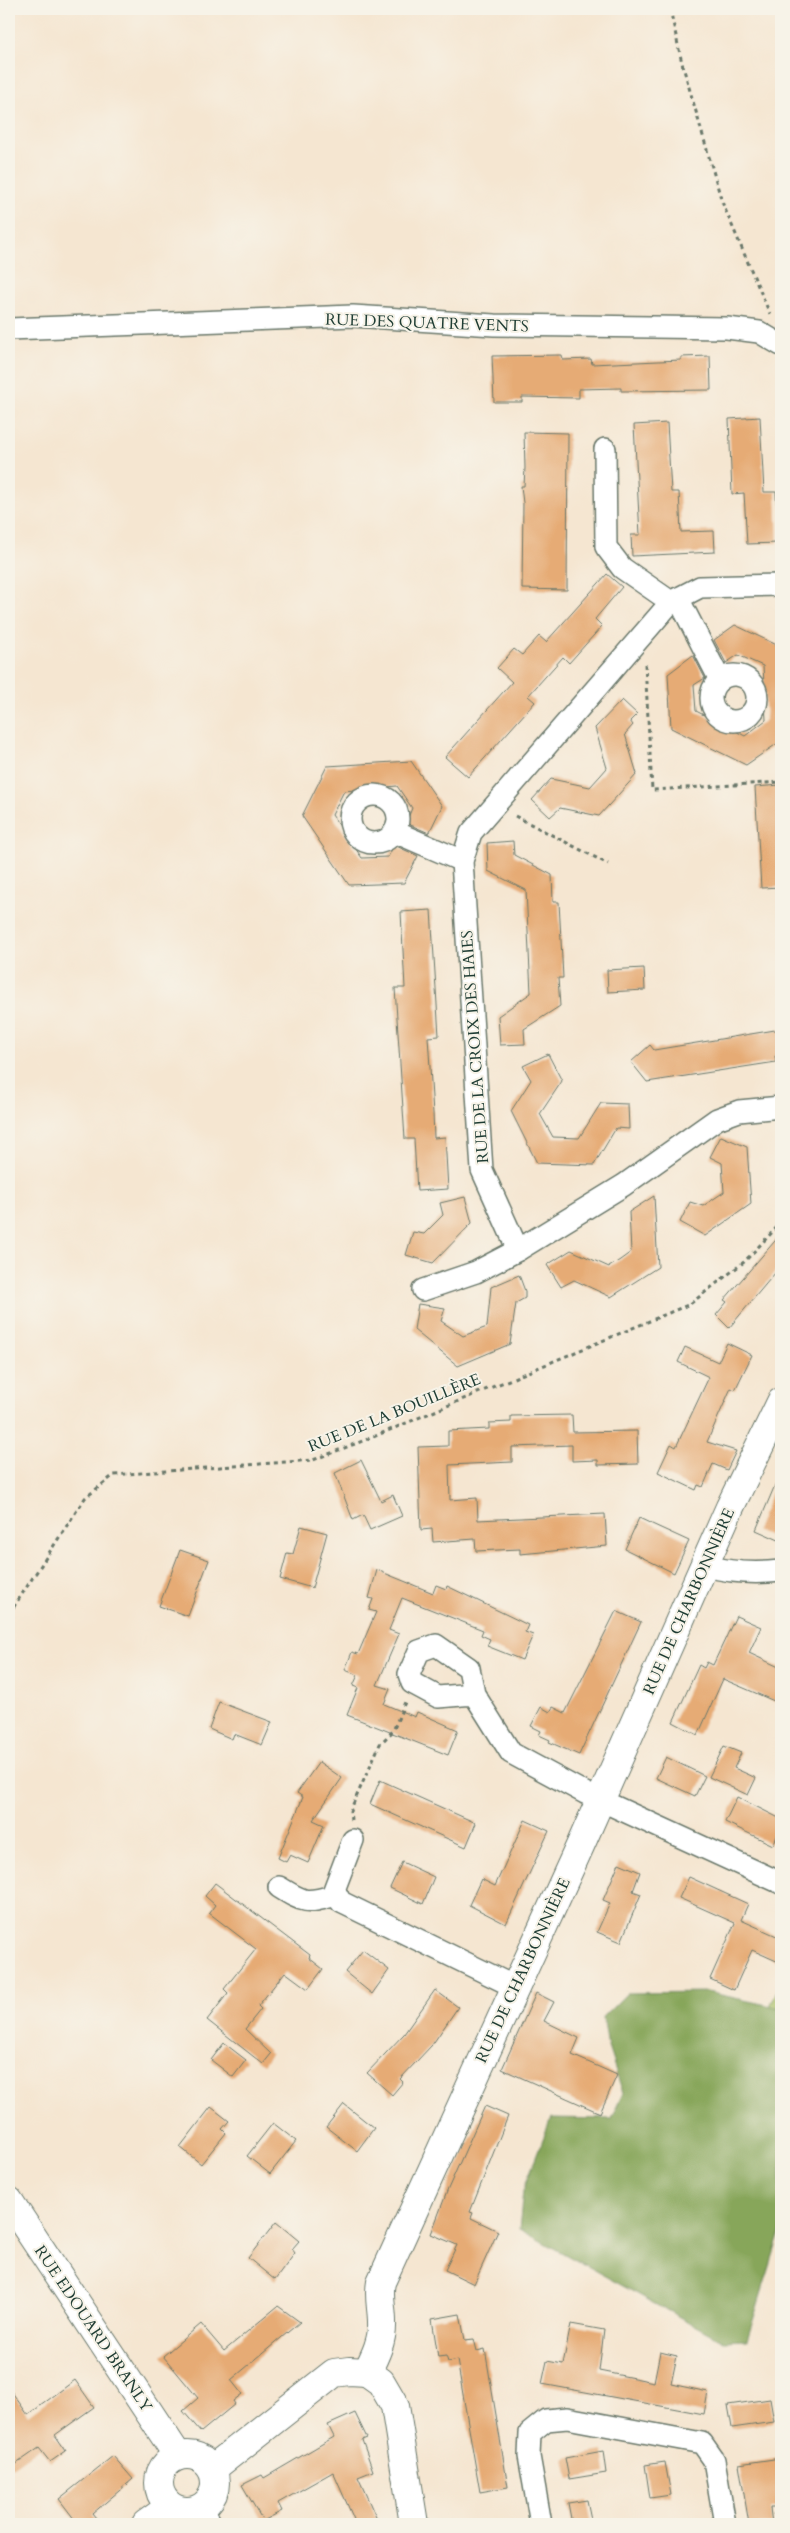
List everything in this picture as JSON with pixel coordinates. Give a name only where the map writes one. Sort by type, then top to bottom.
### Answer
[{"type":"street","name":"RUE DES QUATRE VENTS","points":[[9,329],[353,316],[494,325],[727,328],[759,332],[781,345]]},
{"type":"street","points":[[605,450],[606,547],[622,568],[675,600],[720,680]]},
{"type":"street","name":"RUE DE LA CROIX DES HAIES","points":[[518,1250],[482,1170],[462,861],[471,833],[643,634],[675,600],[700,587],[781,585]]},
{"type":"street","points":[[395,832],[462,861]]},
{"type":"street","points":[[423,1290],[476,1272],[518,1250],[624,1184],[717,1119],[739,1111],[781,1107]]},
{"type":"street","name":"RUE DE CHARBONNIÈRE","points":[[368,2372],[380,2342],[382,2324],[379,2290],[381,2282],[706,1566],[730,1507],[781,1402]]},
{"type":"street","points":[[706,1566],[732,1573],[757,1574],[781,1571]]},
{"type":"street","points":[[474,1694],[438,1697],[412,1683],[409,1674],[419,1651],[436,1645],[469,1668],[474,1694],[511,1753],[600,1800],[781,1883]]},
{"type":"street","points":[[353,1840],[334,1890],[340,1902],[515,1987]]},
{"type":"street","points":[[279,1887],[300,1901],[312,1902],[337,1896]]},
{"type":"street","name":"RUE EDOUARD BRANLY","points":[[9,2201],[178,2456]]},
{"type":"street","points":[[212,2469],[334,2373],[349,2371],[368,2372],[381,2382],[395,2406],[414,2524]]},
{"type":"street","points":[[541,2524],[529,2456],[530,2433],[546,2420],[566,2418],[702,2443],[714,2460],[725,2524]]},
{"type":"street","points":[[178,2456],[197,2456],[212,2469],[215,2477],[213,2495],[207,2516],[170,2507],[160,2492],[160,2475],[170,2460],[178,2456]]},
{"type":"street","points":[[146,2524],[170,2507]]},
{"type":"path","points":[[670,9],[682,63],[722,202],[774,323]]},
{"type":"path","points":[[643,634],[652,790],[781,782]]},
{"type":"path","points":[[494,806],[608,864]]},
{"type":"path","name":"RUE DE LA BOUILLÈRE","points":[[9,1614],[85,1498],[114,1476],[313,1460],[322,1457],[690,1304],[744,1262],[781,1223]]},
{"type":"path","points":[[353,1840],[350,1810],[380,1744],[393,1731],[412,1683]]},
{"type":"green space","points":[[781,1981],[781,2039],[758,2034]]},
{"type":"green space","points":[[707,1992],[781,2008],[781,2230],[747,2340],[723,2341],[519,2229],[523,2191],[551,2118],[611,2119],[623,2093],[608,2047],[603,2017],[627,1993]]},
{"type":"building","points":[[562,355],[563,360],[591,359],[592,364],[681,360],[681,357],[710,356],[711,390],[621,391],[621,388],[579,389],[579,398],[522,397],[522,402],[494,402],[492,356]]},
{"type":"building","points":[[760,417],[764,492],[776,492],[778,543],[747,544],[744,493],[732,494],[729,419]]},
{"type":"building","points":[[667,423],[671,492],[679,492],[681,532],[714,531],[715,552],[632,556],[631,535],[640,535],[634,425]]},
{"type":"building","points":[[524,432],[568,433],[567,590],[522,589],[523,503],[521,486],[524,486],[525,468]]},
{"type":"building","points":[[607,574],[622,587],[595,619],[602,626],[569,663],[563,657],[528,696],[535,702],[468,777],[445,757],[512,682],[497,668],[514,649],[522,655],[539,636],[546,642]]},
{"type":"building","points":[[735,625],[781,647],[781,741],[746,765],[671,728],[668,674],[693,655],[705,678],[694,685],[696,711],[745,736],[766,720],[763,666],[738,655],[726,663],[714,640]]},
{"type":"building","points":[[622,700],[637,714],[630,721],[633,725],[625,734],[637,774],[599,816],[560,808],[550,817],[532,800],[551,779],[590,787],[600,776],[607,768],[595,728]]},
{"type":"building","points":[[411,761],[442,806],[429,833],[406,823],[412,808],[397,786],[344,791],[332,815],[362,858],[388,857],[394,845],[418,856],[404,883],[349,885],[302,816],[327,766]]},
{"type":"building","points":[[781,785],[781,887],[761,888],[755,787]]},
{"type":"building","points":[[513,841],[514,855],[552,875],[553,902],[559,902],[563,978],[558,978],[560,1006],[524,1029],[525,1044],[500,1045],[498,1016],[531,993],[526,890],[488,871],[487,843]]},
{"type":"building","points":[[431,910],[439,1036],[428,1037],[434,1138],[445,1137],[448,1189],[417,1191],[414,1139],[405,1139],[395,988],[405,988],[401,912]]},
{"type":"building","points":[[644,968],[645,990],[608,992],[607,970]]},
{"type":"building","points":[[781,1029],[781,1055],[775,1056],[776,1062],[647,1082],[631,1062],[650,1045],[654,1050]]},
{"type":"building","points":[[548,1054],[562,1081],[540,1114],[553,1137],[579,1138],[601,1103],[628,1104],[629,1129],[616,1128],[594,1165],[537,1163],[511,1111],[531,1080],[523,1066]]},
{"type":"building","points":[[721,1136],[747,1147],[751,1204],[705,1236],[680,1222],[690,1202],[703,1206],[724,1192],[722,1163],[710,1157]]},
{"type":"building","points":[[654,1196],[658,1267],[611,1297],[574,1280],[561,1287],[547,1265],[571,1250],[609,1267],[620,1260],[631,1252],[629,1212]]},
{"type":"building","points":[[465,1197],[472,1223],[433,1263],[406,1255],[413,1232],[424,1234],[443,1215],[440,1203]]},
{"type":"building","points":[[781,1234],[781,1266],[729,1328],[716,1315],[727,1302],[724,1300]]},
{"type":"building","points":[[519,1275],[525,1291],[525,1298],[516,1303],[510,1344],[458,1366],[414,1330],[418,1304],[445,1308],[441,1321],[463,1336],[487,1327],[491,1287]]},
{"type":"building","points":[[727,1343],[752,1355],[735,1390],[731,1388],[707,1442],[736,1451],[727,1470],[713,1464],[703,1487],[698,1485],[696,1490],[658,1472],[671,1444],[676,1447],[709,1377],[678,1362],[685,1347],[718,1362]]},
{"type":"building","points":[[572,1415],[573,1432],[637,1431],[638,1464],[598,1465],[598,1460],[572,1461],[572,1445],[512,1447],[512,1462],[449,1465],[450,1500],[477,1498],[478,1520],[605,1514],[607,1546],[520,1554],[520,1549],[476,1551],[475,1539],[433,1542],[432,1529],[421,1530],[418,1447],[448,1446],[448,1431],[489,1429],[489,1423],[511,1422],[511,1416]]},
{"type":"building","points":[[361,1460],[381,1501],[393,1495],[402,1516],[370,1530],[363,1515],[353,1520],[335,1473]]},
{"type":"building","points":[[781,1471],[781,1541],[756,1530]]},
{"type":"building","points":[[639,1518],[689,1541],[674,1573],[625,1549]]},
{"type":"building","points":[[301,1526],[327,1533],[312,1588],[280,1579],[287,1553],[293,1554]]},
{"type":"building","points":[[180,1550],[209,1560],[188,1616],[159,1606]]},
{"type":"building","points":[[377,1570],[433,1593],[436,1585],[446,1589],[447,1586],[528,1625],[525,1632],[533,1635],[522,1660],[487,1646],[490,1639],[481,1635],[483,1630],[402,1598],[389,1630],[399,1634],[377,1685],[390,1689],[384,1704],[415,1717],[417,1712],[458,1730],[448,1755],[347,1715],[358,1688],[353,1686],[358,1675],[345,1670],[352,1652],[358,1654],[376,1612],[369,1610],[373,1599],[369,1598]]},
{"type":"building","points":[[616,1611],[641,1622],[579,1755],[549,1742],[550,1740],[539,1735],[541,1731],[531,1726],[541,1707],[550,1712],[553,1707],[565,1713]]},
{"type":"building","points":[[736,1616],[761,1627],[749,1653],[781,1668],[781,1704],[723,1679],[698,1735],[673,1722],[699,1665],[704,1668],[707,1662],[713,1665]]},
{"type":"building","points":[[219,1702],[272,1722],[262,1745],[234,1734],[232,1739],[209,1729]]},
{"type":"building","points":[[724,1746],[741,1753],[734,1768],[756,1778],[748,1795],[709,1777]]},
{"type":"building","points":[[666,1757],[705,1776],[695,1796],[656,1778]]},
{"type":"building","points":[[319,1762],[342,1778],[313,1820],[324,1825],[308,1863],[290,1855],[286,1862],[278,1858],[303,1797],[297,1793]]},
{"type":"building","points":[[380,1780],[476,1823],[466,1847],[370,1804]]},
{"type":"building","points":[[737,1797],[781,1819],[781,1827],[773,1845],[725,1822]]},
{"type":"building","points":[[525,1820],[549,1831],[506,1924],[469,1905],[481,1879],[495,1886]]},
{"type":"building","points":[[402,1862],[434,1877],[423,1904],[390,1888]]},
{"type":"building","points":[[619,1863],[640,1872],[633,1891],[641,1894],[621,1942],[597,1932],[610,1903],[603,1900]]},
{"type":"building","points":[[689,1877],[748,1904],[741,1920],[781,1938],[781,1963],[752,1950],[734,1990],[710,1979],[735,1923],[679,1898]]},
{"type":"building","points":[[215,1883],[310,1955],[309,1958],[323,1969],[308,1989],[285,1972],[258,2006],[261,2009],[245,2029],[271,2054],[263,2064],[207,2020],[228,1993],[224,1989],[256,1949],[209,1913],[215,1905],[205,1896]]},
{"type":"building","points":[[363,1950],[389,1970],[372,1994],[345,1972]]},
{"type":"building","points":[[435,1990],[458,2007],[432,2045],[400,2079],[403,2082],[392,2095],[367,2073],[404,2034]]},
{"type":"building","points":[[536,1993],[554,2002],[544,2021],[579,2038],[572,2055],[617,2075],[600,2113],[502,2069]]},
{"type":"building","points":[[224,2043],[246,2060],[233,2077],[211,2060]]},
{"type":"building","points":[[344,2104],[374,2128],[357,2151],[326,2127]]},
{"type":"building","points":[[485,2106],[508,2116],[470,2212],[473,2213],[471,2218],[498,2231],[474,2284],[445,2270],[457,2245],[431,2234],[448,2189]]},
{"type":"building","points":[[211,2107],[229,2121],[222,2129],[226,2133],[201,2164],[180,2147]]},
{"type":"building","points":[[273,2123],[296,2141],[270,2174],[247,2156]]},
{"type":"building","points":[[276,2222],[299,2241],[292,2249],[295,2253],[275,2280],[248,2258]]},
{"type":"building","points":[[278,2306],[300,2322],[231,2380],[242,2394],[233,2401],[235,2404],[201,2432],[183,2411],[198,2398],[163,2356],[201,2324],[224,2351]]},
{"type":"building","points":[[460,2314],[465,2340],[474,2339],[477,2351],[485,2349],[508,2487],[480,2492],[457,2360],[448,2362],[446,2356],[438,2357],[432,2319]]},
{"type":"building","points":[[571,2324],[604,2330],[599,2371],[654,2382],[660,2352],[677,2356],[671,2384],[708,2392],[704,2414],[542,2384],[547,2361],[563,2364]]},
{"type":"building","points":[[75,2380],[94,2407],[55,2435],[66,2451],[50,2462],[39,2448],[9,2469],[9,2388],[28,2415]]},
{"type":"building","points":[[770,2399],[774,2422],[732,2428],[728,2405]]},
{"type":"building","points":[[355,2413],[367,2438],[362,2440],[373,2471],[358,2477],[379,2524],[356,2524],[333,2472],[278,2503],[282,2511],[263,2521],[242,2485],[262,2475],[264,2478],[334,2437],[328,2425]]},
{"type":"building","points":[[603,2451],[606,2473],[569,2479],[565,2458]]},
{"type":"building","points":[[113,2456],[133,2479],[92,2514],[100,2524],[78,2524],[59,2499]]},
{"type":"building","points":[[781,2458],[781,2508],[770,2508],[772,2524],[749,2524],[739,2464]]},
{"type":"building","points":[[665,2462],[671,2495],[650,2498],[645,2465]]},
{"type":"building","points":[[587,2500],[592,2524],[572,2524],[568,2503]]}]
